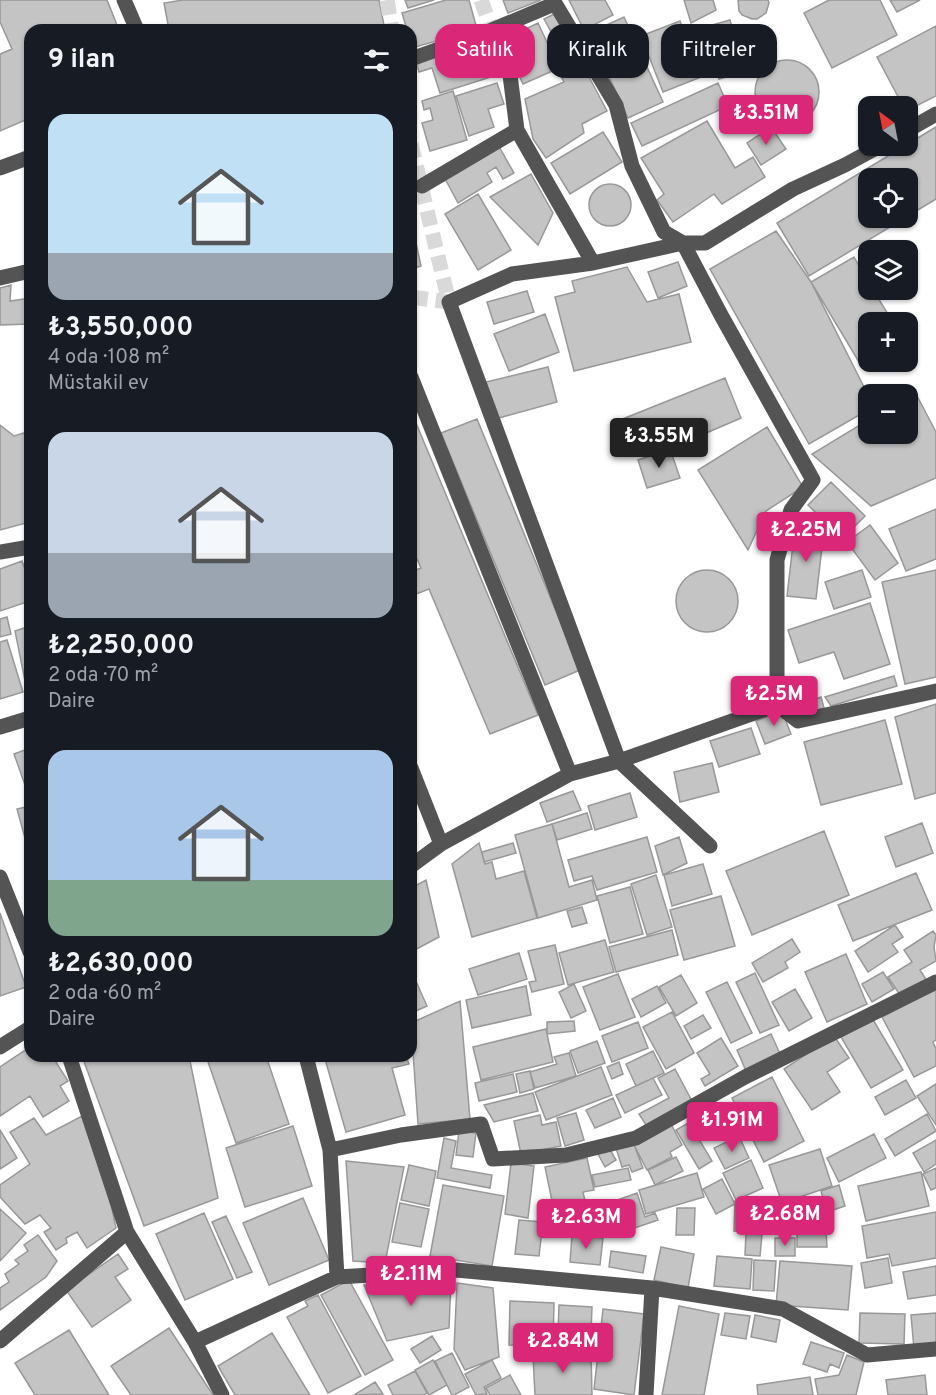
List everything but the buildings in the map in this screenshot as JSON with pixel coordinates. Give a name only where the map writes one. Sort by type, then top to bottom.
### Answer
[{"type":"street","points":[[124,0],[134,24]]},
{"type":"street","points":[[505,24],[553,2],[616,105],[632,166],[664,232],[683,243],[813,480],[790,510],[777,560],[777,705]]},
{"type":"street","points":[[417,57],[435,50]]},
{"type":"street","points":[[510,78],[517,130],[593,263]]},
{"type":"street","points":[[918,124],[936,114]]},
{"type":"street","points":[[422,186],[517,130]]},
{"type":"street","points":[[710,846],[619,761],[449,302],[512,274],[593,263],[683,243],[705,243],[793,189],[862,156]]},
{"type":"street","points":[[0,168],[24,159]]},
{"type":"street","points":[[0,278],[24,272]]},
{"type":"street","points":[[417,392],[570,774]]},
{"type":"street","points":[[0,552],[24,548]]},
{"type":"street","points":[[777,705],[798,721],[936,691]]},
{"type":"street","points":[[417,861],[441,843],[570,774],[619,761],[777,705]]},
{"type":"street","points":[[0,727],[24,720]]},
{"type":"street","points":[[417,783],[441,843]]},
{"type":"street","points":[[0,877],[24,937]]},
{"type":"street","points":[[330,1150],[401,1135],[481,1124],[493,1159],[566,1155],[636,1138],[745,1077],[936,982]]},
{"type":"street","points":[[0,1047],[24,1032]]},
{"type":"street","points":[[71,1062],[127,1232],[195,1342],[222,1395]]},
{"type":"street","points":[[308,1062],[330,1150],[337,1277]]},
{"type":"street","points":[[0,1341],[127,1232]]},
{"type":"street","points":[[195,1342],[337,1277],[456,1270],[652,1288],[783,1309],[867,1355],[936,1349]]},
{"type":"street","points":[[646,1395],[652,1288]]},
{"type":"tunnel","points":[[387,0],[391,24]]},
{"type":"tunnel","points":[[481,0],[490,24]]},
{"type":"tunnel","points":[[417,169],[449,302],[417,298]]}]
